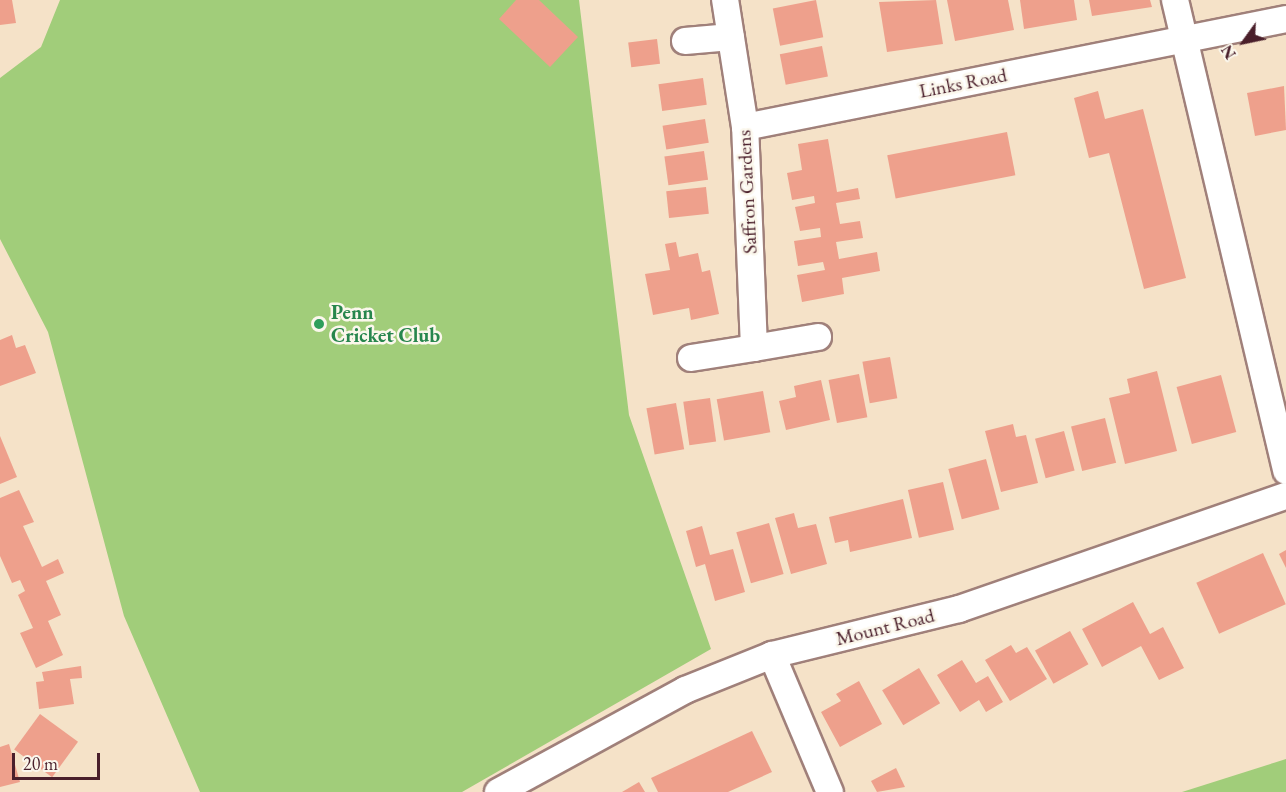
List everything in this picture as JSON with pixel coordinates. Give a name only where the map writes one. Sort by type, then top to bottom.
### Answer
[{"type":"street","name":"Saffron Gardens","points":[[725,0],[745,128],[754,348]]},
{"type":"street","points":[[1175,0],[1181,40],[1286,471]]},
{"type":"street","name":"Links Road","points":[[745,128],[1286,20]]},
{"type":"street","points":[[685,41],[730,37]]},
{"type":"street","points":[[692,358],[818,337]]},
{"type":"street","name":"Mount Road","points":[[498,792],[685,690],[772,655],[959,609],[1286,496]]},
{"type":"street","points":[[772,655],[830,792]]},
{"type":"green space","points":[[60,0],[579,0],[629,415],[711,649],[462,792],[200,792],[124,616],[48,332],[0,239],[0,78],[41,47]]},
{"type":"green space","points":[[1286,759],[1286,792],[1182,792]]},
{"type":"building","points":[[0,0],[12,0],[16,23],[0,25]]},
{"type":"building","points":[[516,0],[539,0],[578,37],[550,67],[499,19]]},
{"type":"building","points":[[816,0],[823,37],[780,46],[773,8]]},
{"type":"building","points":[[936,0],[943,44],[887,52],[879,2]]},
{"type":"building","points":[[947,0],[1008,0],[1014,30],[955,41]]},
{"type":"building","points":[[1020,0],[1074,0],[1077,20],[1024,29]]},
{"type":"building","points":[[1089,0],[1150,0],[1152,7],[1092,16]]},
{"type":"building","points":[[657,39],[660,64],[631,67],[628,43]]},
{"type":"building","points":[[822,46],[828,76],[786,85],[780,54]]},
{"type":"building","points":[[703,78],[707,105],[662,111],[658,84]]},
{"type":"building","points":[[1284,86],[1286,130],[1255,136],[1247,93]]},
{"type":"building","points":[[1098,91],[1105,119],[1143,109],[1186,278],[1144,289],[1109,153],[1089,158],[1074,98]]},
{"type":"building","points":[[705,119],[709,143],[666,149],[663,126]]},
{"type":"building","points":[[1007,132],[1015,175],[896,198],[887,155]]},
{"type":"building","points":[[828,139],[837,192],[858,188],[860,199],[836,203],[840,224],[860,221],[863,238],[836,242],[839,259],[877,252],[880,271],[842,278],[844,294],[802,302],[797,275],[825,270],[823,262],[798,266],[794,241],[821,237],[820,228],[800,231],[795,207],[815,203],[814,196],[792,200],[787,173],[802,170],[798,144]]},
{"type":"building","points":[[704,151],[708,180],[668,185],[664,157]]},
{"type":"building","points":[[706,187],[709,214],[669,218],[666,191]]},
{"type":"building","points":[[676,242],[679,257],[698,253],[702,272],[710,270],[719,314],[691,320],[689,308],[653,315],[645,274],[670,270],[665,244]]},
{"type":"building","points":[[12,335],[16,348],[25,345],[36,373],[0,386],[0,340]]},
{"type":"building","points":[[890,357],[897,398],[870,403],[862,362]]},
{"type":"building","points":[[1157,371],[1177,451],[1125,464],[1109,398],[1130,393],[1127,379]]},
{"type":"building","points":[[859,374],[867,417],[837,423],[829,380]]},
{"type":"building","points":[[1221,375],[1236,432],[1192,444],[1177,387]]},
{"type":"building","points":[[821,380],[830,420],[786,430],[779,401],[796,397],[794,386]]},
{"type":"building","points":[[763,391],[770,432],[724,441],[717,399]]},
{"type":"building","points":[[710,398],[716,442],[689,445],[683,402]]},
{"type":"building","points":[[676,403],[684,449],[655,454],[646,408]]},
{"type":"building","points":[[1105,418],[1116,463],[1082,471],[1071,426]]},
{"type":"building","points":[[1013,424],[1016,437],[1026,435],[1038,483],[1001,492],[985,431]]},
{"type":"building","points":[[1064,431],[1075,471],[1046,478],[1035,439]]},
{"type":"building","points":[[0,436],[17,477],[0,484]]},
{"type":"building","points":[[986,459],[999,509],[962,519],[948,469]]},
{"type":"building","points":[[943,482],[954,530],[919,538],[908,490]]},
{"type":"building","points":[[19,490],[34,522],[23,526],[42,567],[58,559],[64,573],[46,581],[61,615],[48,621],[63,655],[36,668],[20,633],[33,628],[18,595],[25,591],[20,580],[12,583],[0,556],[0,498]]},
{"type":"building","points":[[903,499],[912,538],[850,552],[848,540],[835,543],[829,517]]},
{"type":"building","points":[[794,513],[798,528],[816,524],[827,564],[791,574],[775,518]]},
{"type":"building","points":[[769,523],[784,574],[751,583],[736,532]]},
{"type":"building","points":[[702,526],[710,555],[733,549],[745,592],[715,601],[705,564],[696,567],[686,531]]},
{"type":"building","points":[[1286,550],[1286,568],[1279,554]]},
{"type":"building","points":[[1263,553],[1286,604],[1219,634],[1196,583]]},
{"type":"building","points":[[1133,602],[1150,634],[1163,627],[1184,668],[1159,680],[1141,646],[1102,667],[1082,629]]},
{"type":"building","points":[[1070,631],[1088,664],[1053,684],[1035,650]]},
{"type":"building","points":[[1011,645],[1016,653],[1027,647],[1047,679],[1010,701],[985,660]]},
{"type":"building","points":[[962,660],[976,683],[988,676],[1003,702],[986,712],[979,700],[960,712],[937,675]]},
{"type":"building","points":[[81,666],[82,678],[70,679],[74,704],[39,709],[36,682],[44,681],[42,672]]},
{"type":"building","points":[[919,668],[940,703],[903,725],[882,690]]},
{"type":"building","points":[[859,681],[882,724],[840,747],[821,712],[841,701],[836,694]]},
{"type":"building","points":[[40,714],[78,742],[52,777],[14,750]]},
{"type":"building","points":[[752,731],[772,772],[728,792],[658,792],[651,778]]},
{"type":"building","points":[[9,744],[20,782],[0,787],[0,747]]},
{"type":"building","points":[[896,768],[905,787],[877,792],[871,781]]},
{"type":"building","points":[[639,782],[645,792],[622,792]]},
{"type":"place","name":"Penn Cricket Club","points":[[319,324]]}]
